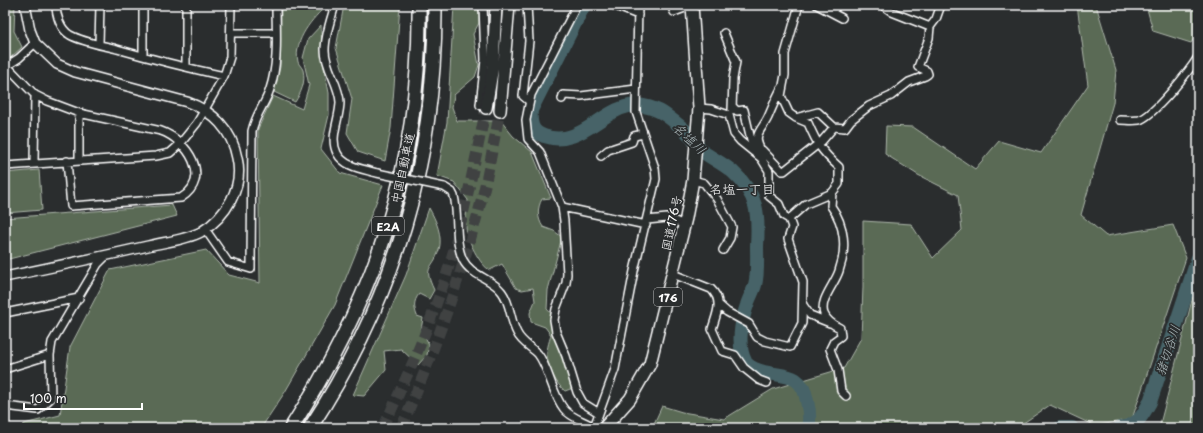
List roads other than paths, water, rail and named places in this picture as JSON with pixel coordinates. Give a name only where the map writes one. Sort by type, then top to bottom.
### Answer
[{"type":"highway","points":[[414,5],[417,68]]},
{"type":"highway","name":"中国自動車道","points":[[291,428],[315,391],[340,346],[378,259],[393,210],[404,164],[412,118],[417,68],[420,5]]},
{"type":"highway","name":"中国自動車道","points":[[310,428],[354,354],[375,310],[396,255],[420,167],[428,120],[435,5]]},
{"type":"highway","points":[[420,167],[431,126],[444,5]]},
{"type":"highway","points":[[483,107],[493,66],[496,5]]},
{"type":"highway","points":[[500,111],[509,5]]},
{"type":"highway","name":"国道176号","points":[[598,428],[630,399],[650,364],[685,225],[693,180],[699,108],[692,5]]},
{"type":"street","points":[[5,277],[193,235],[205,229],[222,215],[234,195],[238,174],[238,159],[233,142],[222,125],[204,110],[187,102],[68,70],[49,58],[35,42],[30,30],[25,5]]},
{"type":"street","points":[[56,5],[56,13],[60,24],[68,34],[143,56],[224,76]]},
{"type":"street","points":[[99,44],[100,5]]},
{"type":"street","points":[[143,5],[143,56]]},
{"type":"street","points":[[186,5],[186,67]]},
{"type":"street","points":[[5,166],[79,160],[162,156],[170,153],[180,144],[204,110],[224,76],[230,57],[231,5]]},
{"type":"street","points":[[205,229],[228,262],[251,269],[252,131],[255,117],[267,98],[273,79],[276,61],[276,5]]},
{"type":"street","points":[[335,5],[325,48],[339,98],[339,114],[334,136],[337,153],[345,162],[360,168],[444,187],[452,192],[454,196],[460,248],[462,258],[466,266],[471,271],[494,284],[502,293],[507,302],[517,334],[541,360],[553,388],[565,410],[577,419],[598,428],[599,413],[615,369],[634,271],[656,179],[656,168],[636,112],[638,5]]},
{"type":"street","points":[[483,5],[485,60],[483,107]]},
{"type":"street","points":[[527,5],[529,41],[523,96],[529,100]]},
{"type":"street","points":[[577,5],[529,100],[526,120],[528,139],[540,152],[562,207],[567,274],[566,283],[556,308],[554,320],[556,332],[566,356],[576,392],[583,403],[599,413]]},
{"type":"street","points":[[613,5],[638,14]]},
{"type":"street","points":[[671,5],[674,12],[692,5]]},
{"type":"street","points":[[789,219],[806,204],[832,193],[839,184],[839,167],[817,144],[808,123],[789,113],[784,105],[782,96],[785,54],[800,5]]},
{"type":"street","points":[[820,7],[833,8],[838,5]]},
{"type":"street","points":[[882,5],[892,12],[930,27]]},
{"type":"street","points":[[796,118],[818,112],[834,127],[845,128],[851,120],[869,106],[891,96],[909,82],[926,76],[928,74],[927,71],[918,67],[929,38],[930,27],[936,19],[940,5]]},
{"type":"street","points":[[820,7],[842,18]]},
{"type":"street","points":[[231,33],[276,33]]},
{"type":"street","points":[[673,274],[711,289],[715,292],[719,305],[727,312],[749,324],[757,337],[765,341],[790,347],[802,323],[803,282],[788,239],[792,227],[789,219],[784,216],[779,204],[769,196],[770,176],[761,158],[740,142],[734,134],[729,116],[733,107],[732,89],[736,62],[724,33]]},
{"type":"street","points":[[35,42],[20,58],[6,66],[35,95],[59,106],[80,113],[161,131],[170,135],[180,144],[192,159],[197,171],[196,181],[186,195],[175,200],[71,206],[67,161]]},
{"type":"street","points":[[1120,120],[1140,120],[1153,112],[1198,57]]},
{"type":"street","points":[[783,85],[775,99],[768,117],[759,130],[758,144],[771,162],[784,171],[822,141],[834,127]]},
{"type":"street","points":[[562,99],[563,95],[582,96],[636,89]]},
{"type":"street","points":[[34,163],[35,95]]},
{"type":"street","points":[[733,107],[737,110],[744,110],[752,144],[762,150]]},
{"type":"street","points":[[699,108],[729,116]]},
{"type":"street","points":[[79,160],[80,113]]},
{"type":"street","points":[[601,156],[608,150],[632,142],[634,136],[643,134]]},
{"type":"street","points":[[693,180],[704,182],[717,199],[732,227],[730,238],[723,250]]},
{"type":"street","points":[[830,322],[824,313],[825,300],[839,271],[844,251],[843,228],[839,216],[831,206],[832,193]]},
{"type":"street","points":[[562,207],[646,222],[667,218],[685,225]]},
{"type":"street","points":[[5,406],[38,410],[51,398],[50,355],[52,342],[98,264],[107,255]]},
{"type":"street","points":[[5,313],[79,298]]},
{"type":"street","points":[[719,305],[712,329],[722,351],[735,355],[739,363],[744,368],[759,380],[767,383]]},
{"type":"street","points":[[803,305],[810,315],[830,322],[840,328],[841,336],[834,341],[830,348],[838,370],[841,390],[846,396]]},
{"type":"street","points":[[5,369],[50,355]]},
{"type":"waterway","name":"名塩川","points":[[584,5],[531,110],[532,126],[536,132],[544,136],[556,138],[568,137],[588,128],[618,110],[634,105],[649,107],[663,113],[679,125],[690,135],[703,152],[730,169],[741,180],[752,197],[758,224],[757,276],[745,312],[741,333],[741,348],[746,363],[751,367],[760,371],[793,378],[799,382],[804,390],[808,404],[808,428]]},
{"type":"waterway","name":"猪切谷川","points":[[1120,428],[1139,420],[1150,402],[1198,258]]},
{"type":"waterway","name":"猪切谷川","points":[[1060,428],[1072,428]]},
{"type":"tunnel","points":[[383,428],[416,354],[445,279],[463,215],[486,108]]},
{"type":"tunnel","points":[[401,428],[425,372],[456,286],[485,187],[500,111]]},
{"type":"district","name":"名塩一丁目","points":[[742,188]]}]
